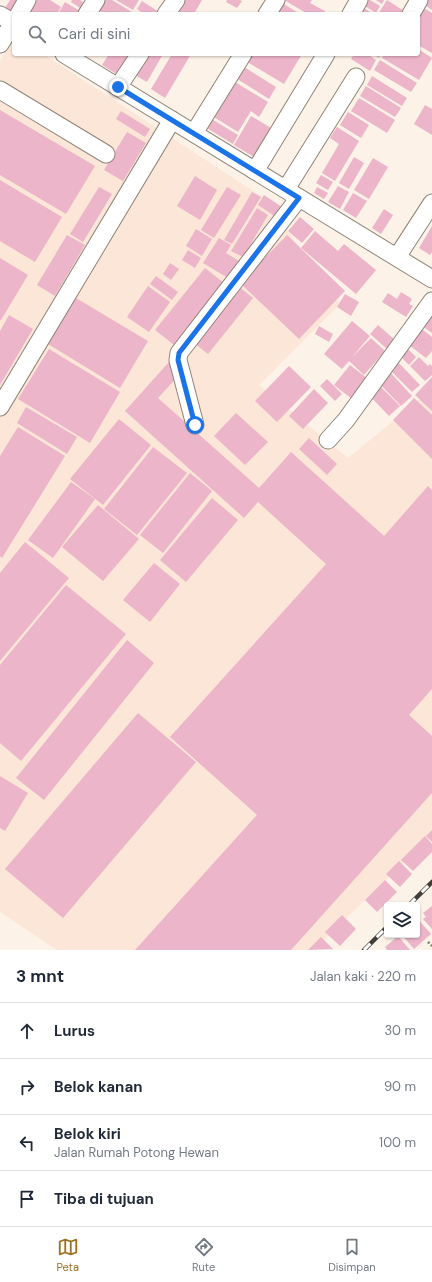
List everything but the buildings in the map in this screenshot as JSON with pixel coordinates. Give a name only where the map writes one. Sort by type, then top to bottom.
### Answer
[{"type":"street","points":[[18,12],[27,0]]},
{"type":"street","points":[[88,12],[96,0]]},
{"type":"street","points":[[167,12],[176,0]]},
{"type":"street","points":[[268,12],[276,0]]},
{"type":"street","points":[[352,12],[359,0]]},
{"type":"street","points":[[412,12],[419,0]]},
{"type":"street","points":[[0,44],[12,19]]},
{"type":"street","points":[[67,56],[432,279]]},
{"type":"street","points":[[118,87],[139,56]]},
{"type":"street","points":[[194,133],[241,56]]},
{"type":"street","points":[[255,171],[325,56]]},
{"type":"street","points":[[195,425],[178,360],[179,353],[292,194],[356,77]]},
{"type":"street","points":[[0,90],[106,154]]},
{"type":"street","points":[[0,407],[172,120]]},
{"type":"street","points":[[397,258],[432,203]]},
{"type":"street","points":[[328,440],[346,420],[432,301]]},
{"type":"path","points":[[428,942],[432,946]]},
{"type":"shaded area","points":[[12,41],[12,56],[46,56],[264,198],[340,304],[259,385],[348,458],[432,389],[432,836],[313,950],[57,950],[0,912],[0,61]]},
{"type":"railway","points":[[412,902],[432,882]]},
{"type":"railway","points":[[364,950],[384,930]]},
{"type":"route","points":[[118,87],[299,198],[179,353],[178,360],[195,425]]}]
